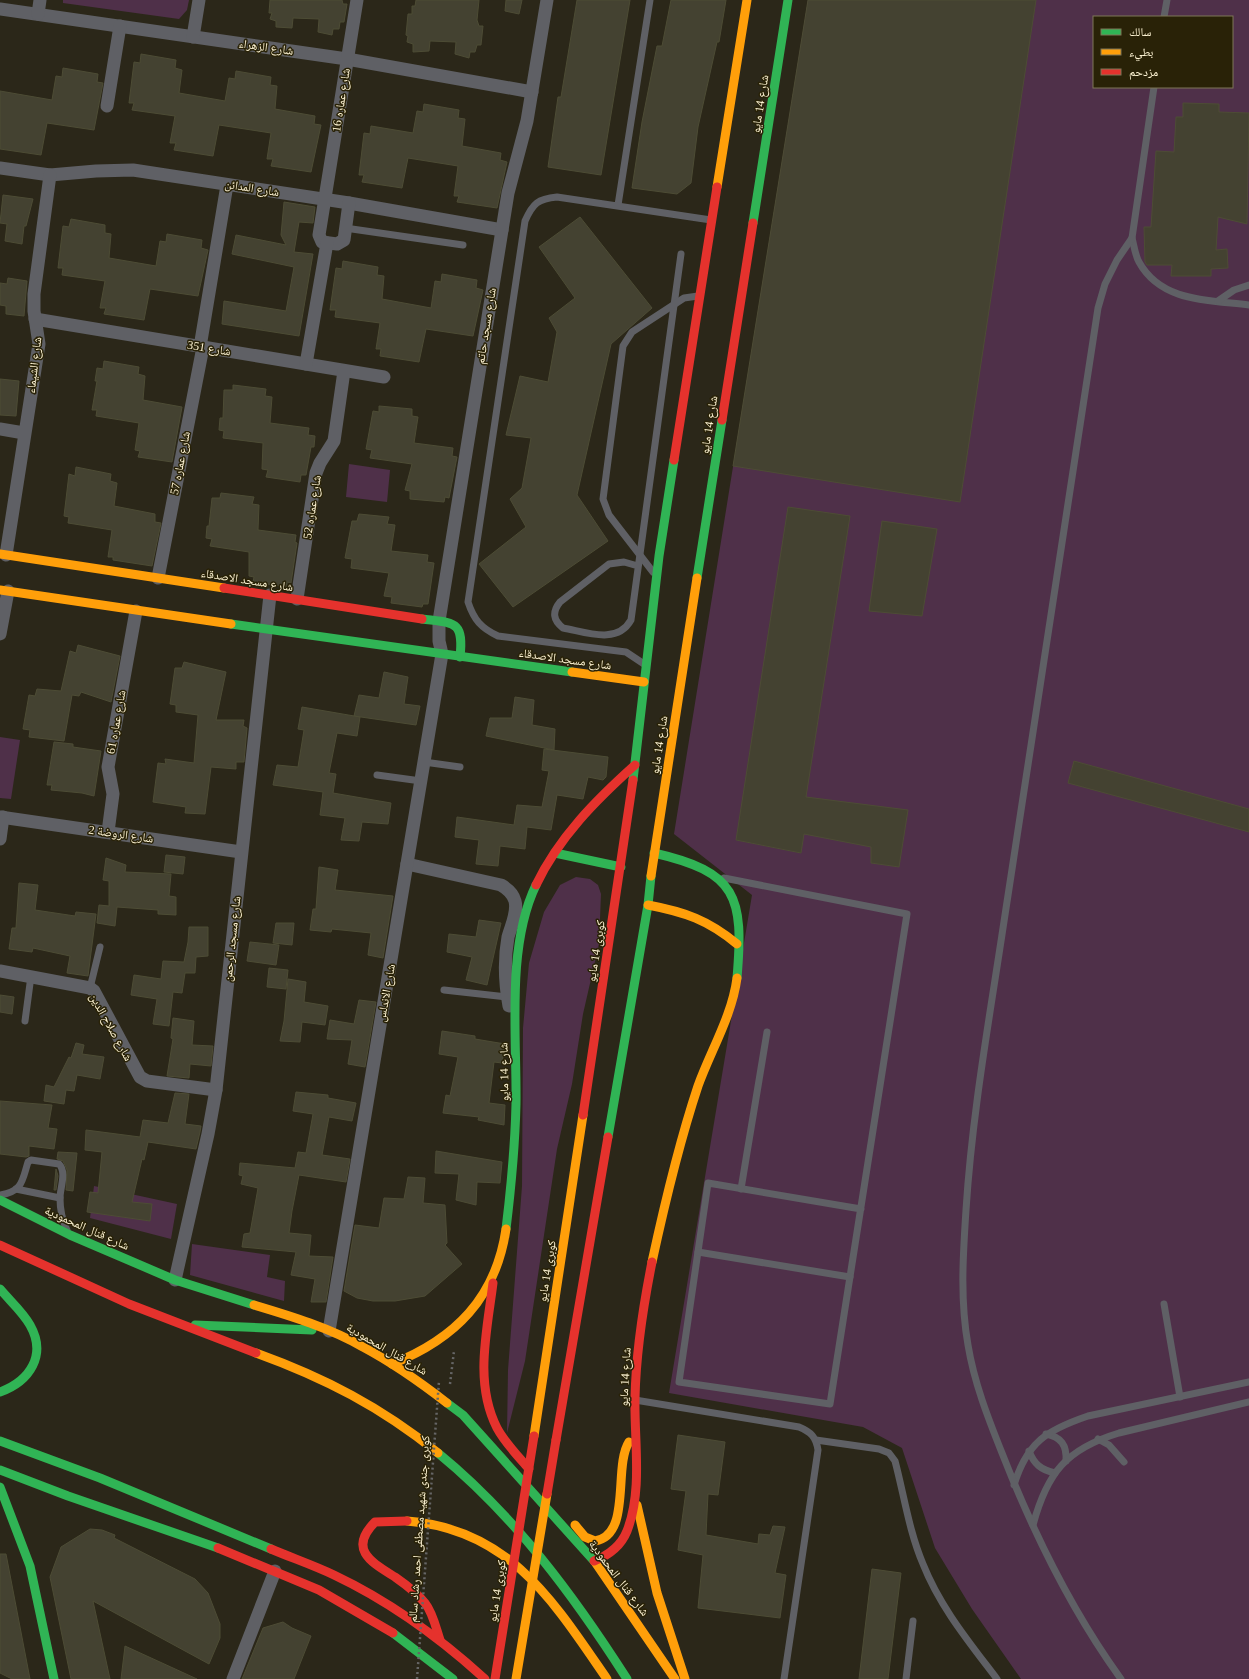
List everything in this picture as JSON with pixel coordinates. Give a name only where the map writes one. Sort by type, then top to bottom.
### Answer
[{"type":"main road","name":"شارع 14 مايو","points":[[621,867],[635,765],[657,577],[747,0]]},
{"type":"main road","name":"شارع 14 مايو","points":[[648,905],[654,853],[788,0]]},
{"type":"main road","name":"شارع مسجد الاصدقاء","points":[[3,555],[451,623],[459,629],[462,638],[460,657]]},
{"type":"main road","name":"شارع مسجد الاصدقاء","points":[[4,591],[266,630],[644,682]]},
{"type":"main road","name":"شارع 14 مايو","points":[[392,1364],[424,1351],[439,1342],[457,1327],[476,1306],[493,1276],[504,1242],[516,1140],[515,1034],[519,962],[527,911],[533,891],[555,853],[592,805],[635,765]]},
{"type":"main road","points":[[555,853],[621,867]]},
{"type":"main road","name":"شارع 14 مايو","points":[[594,1561],[611,1552],[624,1537],[628,1527],[634,1490],[635,1400],[641,1316],[665,1202],[696,1091],[736,988],[738,918],[736,903],[730,890],[718,877],[688,862],[654,853]]},
{"type":"main road","name":"كوبرى 14 مايو","points":[[495,1679],[534,1436],[621,867]]},
{"type":"main road","points":[[516,1679],[648,905],[695,915],[716,926],[738,944]]},
{"type":"main road","name":"شارع قنال المحمودية","points":[[0,1200],[70,1236],[175,1280],[282,1313],[329,1331],[362,1346],[410,1374],[448,1402],[490,1443],[594,1561],[675,1679]]},
{"type":"main road","points":[[0,1245],[68,1279],[320,1378],[367,1403],[420,1437],[467,1479],[519,1531],[556,1574],[610,1650],[627,1679]]},
{"type":"main road","points":[[493,1276],[485,1362],[484,1382],[486,1401],[498,1430],[558,1504]]},
{"type":"main road","points":[[0,1289],[30,1325],[35,1337],[37,1349],[35,1362],[30,1373],[21,1383],[0,1392]]},
{"type":"main road","points":[[180,1324],[329,1331]]},
{"type":"main road","points":[[568,1517],[586,1538],[596,1541],[609,1536],[614,1528],[619,1511],[622,1456],[634,1435]]},
{"type":"main road","points":[[0,1441],[100,1478],[334,1575],[392,1607],[440,1640],[485,1679]]},
{"type":"main road","points":[[0,1470],[68,1496],[199,1540],[319,1590],[404,1640],[453,1679]]},
{"type":"main road","points":[[0,1487],[30,1566],[54,1679]]},
{"type":"main road","name":"شارع 14 مايو","points":[[634,1490],[642,1537],[654,1582],[685,1679]]},
{"type":"main road","points":[[440,1640],[433,1618],[426,1604],[396,1579],[375,1566],[366,1555],[364,1542],[365,1535],[375,1522],[387,1520],[409,1520],[442,1527],[468,1536],[503,1555],[523,1570],[545,1592],[607,1679]]},
{"type":"street","points":[[38,14],[40,0]]},
{"type":"street","points":[[193,37],[199,0]]},
{"type":"street","name":"شارع عماره 16","points":[[327,243],[322,242],[319,238],[357,0]]},
{"type":"street","name":"شارع مسجد حاتم","points":[[442,654],[439,641],[439,621],[508,193],[527,121],[547,0]]},
{"type":"street","name":"شارع الزهراء","points":[[0,9],[347,59],[532,92]]},
{"type":"street","points":[[107,106],[120,26]]},
{"type":"street","name":"شارع المدائن","points":[[0,168],[50,175],[102,170],[133,170],[349,203],[502,230]]},
{"type":"street","name":"شارع الشيماء","points":[[3,555],[39,344],[35,319],[34,294],[50,175]]},
{"type":"street","name":"شارع عماره 57","points":[[158,578],[201,347],[227,185]]},
{"type":"street","points":[[306,364],[327,243],[342,243],[349,203]]},
{"type":"street","name":"شارع 351","points":[[35,319],[384,377]]},
{"type":"street","name":"شارع عماره 52","points":[[297,599],[316,473],[320,463],[334,441],[344,371]]},
{"type":"street","points":[[0,429],[24,433]]},
{"type":"street","points":[[0,634],[4,591]]},
{"type":"street","name":"شارع مسجد الرحمن","points":[[175,1280],[208,1134],[216,1090],[270,595]]},
{"type":"street","name":"شارع عماره 61","points":[[108,832],[113,794],[108,767],[136,611]]},
{"type":"street","name":"شارع الاندلس","points":[[329,1331],[442,654]]},
{"type":"street","points":[[0,839],[1,817]]},
{"type":"street","name":"شارع الروضة 2","points":[[1,817],[241,852]]},
{"type":"street","points":[[407,864],[501,885],[513,895],[516,903],[508,939],[506,968],[507,997],[515,1034]]},
{"type":"street","name":"شارع صلاح الدين","points":[[0,971],[90,988],[94,992],[140,1077],[147,1081],[216,1090]]},
{"type":"street","points":[[233,1679],[275,1571]]},
{"type":"lane","points":[[618,206],[650,0]]},
{"type":"lane","points":[[1164,16],[1167,0]]},
{"type":"lane","points":[[1154,88],[1132,238],[1138,261],[1152,280],[1172,293],[1249,305]]},
{"type":"lane","points":[[646,666],[636,657],[626,652],[498,636],[484,629],[473,617],[468,602],[525,220],[531,207],[542,198],[557,197],[712,220]]},
{"type":"lane","points":[[345,228],[463,245]]},
{"type":"lane","points":[[1121,1679],[1102,1653],[1065,1592],[1014,1486],[978,1386],[968,1347],[964,1311],[962,1261],[973,1122],[1098,308],[1105,284],[1114,266],[1132,238]]},
{"type":"lane","points":[[638,566],[617,562],[603,568],[560,602],[555,608],[554,616],[557,623],[563,628],[604,635],[620,633],[627,627],[631,620],[681,254]]},
{"type":"lane","points":[[1218,301],[1234,290],[1249,285]]},
{"type":"lane","points":[[657,577],[605,508],[603,499],[623,346],[632,332],[684,298],[700,296]]},
{"type":"lane","points":[[424,762],[460,767]]},
{"type":"lane","points":[[377,775],[421,782]]},
{"type":"lane","points":[[718,877],[908,914],[830,1404],[680,1382],[708,1183],[861,1209]]},
{"type":"lane","points":[[90,988],[100,947]]},
{"type":"lane","points":[[25,1021],[31,976]]},
{"type":"lane","points":[[444,990],[507,997]]},
{"type":"lane","points":[[741,1189],[768,1032]]},
{"type":"lane","points":[[0,1195],[16,1189],[24,1182],[28,1162],[31,1160],[56,1162],[62,1167],[63,1171],[60,1198],[61,1211],[70,1236]]},
{"type":"lane","points":[[16,1189],[60,1198]]},
{"type":"lane","points":[[698,1252],[850,1277]]},
{"type":"lane","points":[[1164,1304],[1180,1397]]},
{"type":"lane","points":[[1014,1486],[1020,1467],[1029,1451],[1046,1434],[1067,1424],[1088,1416],[1249,1382]]},
{"type":"lane","points":[[635,1400],[799,1427],[809,1431],[816,1440],[818,1450],[784,1679]]},
{"type":"lane","points":[[1033,1525],[1045,1489],[1055,1473],[1081,1448],[1098,1439],[1249,1402]]},
{"type":"lane","points":[[1046,1434],[1056,1436],[1063,1442],[1066,1451],[1066,1461]]},
{"type":"lane","points":[[1098,1439],[1109,1445],[1124,1462]]},
{"type":"lane","points":[[816,1440],[879,1449],[889,1453],[895,1461],[913,1537],[934,1590],[949,1615],[997,1679]]},
{"type":"lane","points":[[1029,1451],[1032,1459],[1038,1466],[1046,1471],[1055,1473]]},
{"type":"lane","points":[[906,1679],[913,1621]]},
{"type":"path","points":[[448,1402],[457,1327]]},
{"type":"path","name":"كوبرى جندى شهيد مصطفى احمد رشاد سالم","points":[[417,1679],[439,1381]]},
{"type":"shaded area","points":[[63,0],[189,0],[187,10],[179,19],[63,3]]},
{"type":"shaded area","points":[[808,0],[1249,0],[1249,1679],[1021,1679],[972,1609],[935,1548],[902,1448],[863,1427],[669,1393],[752,895],[674,834]]},
{"type":"shaded area","points":[[349,464],[390,470],[387,502],[346,497]]},
{"type":"shaded area","points":[[0,737],[20,740],[11,799],[0,798]]},
{"type":"shaded area","points":[[576,877],[590,879],[598,885],[601,894],[599,944],[583,1014],[572,1084],[557,1149],[525,1361],[507,1433],[508,1370],[522,1186],[523,1028],[529,963],[544,912],[560,885]]},
{"type":"shaded area","points":[[94,1186],[177,1204],[171,1239],[90,1218]]},
{"type":"shaded area","points":[[192,1244],[270,1255],[267,1277],[285,1281],[284,1301],[190,1275]]},
{"type":"building","points":[[270,0],[342,0],[343,4],[347,4],[344,22],[340,22],[339,29],[333,29],[332,35],[318,32],[319,19],[293,18],[292,28],[276,27],[276,21],[270,19],[272,13],[269,13]]},
{"type":"building","points":[[416,0],[479,0],[477,20],[479,26],[483,26],[481,45],[477,45],[475,52],[470,52],[469,58],[455,54],[456,42],[430,41],[429,51],[413,52],[413,44],[407,42],[408,36],[406,35],[408,14],[412,14],[412,6],[415,6]]},
{"type":"building","points":[[506,0],[522,0],[519,14],[505,11]]},
{"type":"building","points":[[577,0],[630,0],[601,175],[548,167],[558,97],[561,97]]},
{"type":"building","points":[[671,0],[726,0],[719,42],[717,42],[698,127],[691,183],[677,194],[632,188],[642,122],[657,46],[662,46]]},
{"type":"building","points":[[808,0],[1036,0],[960,502],[733,466]]},
{"type":"building","points":[[141,54],[176,60],[175,68],[182,70],[179,93],[225,101],[229,78],[235,79],[236,71],[271,77],[270,85],[277,86],[275,109],[315,116],[314,124],[321,125],[311,172],[271,166],[273,159],[267,159],[271,133],[219,125],[213,156],[174,150],[176,143],[170,143],[175,116],[132,110],[134,103],[129,103],[134,62],[140,63]]},
{"type":"building","points":[[63,68],[98,74],[97,82],[103,83],[94,130],[47,123],[41,155],[0,149],[0,91],[52,100],[56,76],[62,77]]},
{"type":"building","points":[[1183,103],[1219,104],[1219,112],[1249,113],[1247,224],[1218,217],[1216,250],[1227,249],[1228,268],[1211,269],[1211,276],[1171,276],[1172,265],[1147,265],[1145,262],[1144,227],[1151,227],[1156,151],[1174,152],[1176,117],[1183,117]]},
{"type":"building","points":[[424,104],[459,110],[458,118],[465,119],[462,146],[501,153],[500,160],[507,162],[497,208],[457,202],[459,196],[454,196],[458,166],[408,158],[402,188],[362,182],[364,175],[359,175],[364,133],[370,134],[371,126],[413,133],[417,111],[423,112]]},
{"type":"building","points":[[3,195],[33,199],[26,226],[24,226],[22,244],[5,241],[7,224],[0,223]]},
{"type":"building","points":[[284,202],[315,207],[313,223],[299,222],[294,252],[313,254],[299,336],[222,324],[224,301],[286,311],[294,267],[232,254],[236,235],[286,245],[281,235]]},
{"type":"building","points":[[580,217],[652,308],[611,344],[577,495],[608,541],[513,607],[479,564],[526,527],[510,499],[522,488],[531,438],[506,435],[520,376],[548,382],[557,332],[549,318],[575,298],[539,247]]},
{"type":"building","points":[[71,219],[105,225],[105,233],[111,234],[109,258],[156,266],[160,241],[166,242],[167,234],[202,240],[201,248],[208,250],[198,296],[150,289],[144,320],[104,314],[106,308],[100,308],[105,281],[62,275],[63,268],[58,268],[63,226],[69,227]]},
{"type":"building","points":[[343,261],[378,267],[377,275],[384,276],[382,299],[431,308],[435,281],[441,282],[442,274],[477,280],[476,288],[483,290],[473,336],[426,329],[419,362],[380,356],[381,349],[376,349],[380,323],[335,317],[336,310],[330,310],[336,268],[342,269]]},
{"type":"building","points":[[8,278],[27,281],[24,316],[6,314],[6,306],[0,305],[0,283],[7,284]]},
{"type":"building","points":[[104,361],[139,367],[138,374],[145,376],[143,400],[182,407],[172,462],[138,457],[140,451],[135,450],[139,423],[96,416],[97,410],[92,410],[97,381],[95,381],[97,368],[103,369]]},
{"type":"building","points":[[0,379],[19,381],[16,416],[0,415]]},
{"type":"building","points":[[233,385],[266,389],[265,396],[272,397],[270,423],[309,428],[308,435],[315,436],[314,447],[311,447],[306,475],[301,475],[300,482],[266,477],[268,470],[262,469],[263,443],[223,438],[224,431],[219,430],[220,418],[223,418],[224,390],[233,390]]},
{"type":"building","points":[[379,406],[412,409],[412,416],[418,417],[414,443],[453,448],[452,456],[457,457],[449,498],[445,497],[444,502],[410,499],[410,491],[405,490],[412,464],[370,458],[372,450],[366,449],[373,411],[379,412]]},
{"type":"building","points":[[76,467],[111,474],[110,481],[117,483],[114,506],[155,514],[155,522],[161,523],[152,566],[113,560],[113,557],[108,557],[112,530],[68,523],[69,517],[64,516],[69,474],[75,476]]},
{"type":"building","points":[[221,493],[254,497],[252,504],[259,505],[258,530],[296,535],[295,542],[297,543],[291,583],[287,582],[287,587],[253,582],[254,577],[249,576],[249,552],[210,546],[212,539],[206,538],[212,498],[220,498]]},
{"type":"building","points":[[788,507],[850,516],[806,797],[908,810],[899,867],[871,863],[871,847],[804,834],[801,853],[736,840]]},
{"type":"building","points":[[359,514],[389,517],[387,524],[395,525],[391,551],[428,555],[427,562],[434,563],[428,604],[423,604],[422,607],[391,603],[392,597],[384,596],[389,573],[351,568],[352,559],[345,558],[352,521],[357,521]]},
{"type":"building","points":[[882,521],[937,529],[922,616],[869,611]]},
{"type":"building","points":[[78,645],[120,656],[111,702],[81,692],[79,696],[72,695],[64,741],[29,737],[30,730],[23,729],[29,695],[35,696],[37,689],[61,691],[70,651],[76,653]]},
{"type":"building","points":[[184,662],[226,672],[216,720],[244,720],[243,726],[247,728],[244,762],[236,762],[236,769],[211,767],[205,814],[185,813],[186,807],[153,802],[158,763],[166,764],[165,759],[194,763],[198,715],[176,712],[176,705],[170,704],[175,668],[182,668]]},
{"type":"building","points":[[384,672],[408,677],[404,704],[420,706],[416,725],[354,716],[359,695],[379,698]]},
{"type":"building","points":[[515,697],[534,700],[532,725],[555,729],[554,750],[486,736],[490,718],[512,718]]},
{"type":"building","points":[[302,707],[360,717],[357,736],[337,733],[329,773],[336,774],[333,793],[391,803],[388,824],[362,822],[359,841],[341,840],[345,818],[320,815],[323,792],[273,785],[277,765],[298,767],[304,730],[298,729]]},
{"type":"building","points":[[54,742],[73,744],[73,747],[101,751],[94,796],[82,793],[51,790],[52,785],[47,785]]},
{"type":"building","points":[[544,749],[608,757],[606,777],[603,780],[588,777],[583,799],[557,795],[551,830],[527,827],[525,849],[500,846],[498,866],[476,864],[479,840],[455,837],[457,817],[514,825],[517,805],[542,807],[549,771],[542,770]]},
{"type":"building","points":[[1074,761],[1249,809],[1249,832],[1068,783]]},
{"type":"building","points":[[166,855],[185,857],[183,874],[164,872]]},
{"type":"building","points":[[106,858],[126,865],[125,872],[171,874],[169,896],[176,897],[176,915],[158,914],[158,910],[117,907],[115,926],[97,923],[99,905],[109,906],[109,881],[103,880]]},
{"type":"building","points":[[319,867],[338,870],[335,890],[393,896],[383,958],[368,955],[371,933],[332,929],[331,932],[310,930],[313,909],[316,909]]},
{"type":"building","points":[[19,883],[38,885],[35,910],[75,916],[76,912],[96,914],[88,976],[67,973],[70,956],[33,948],[32,952],[9,949],[12,928],[16,928]]},
{"type":"building","points":[[479,920],[501,923],[487,985],[466,980],[472,957],[447,952],[449,934],[476,937]]},
{"type":"building","points":[[276,923],[294,923],[292,945],[273,943]]},
{"type":"building","points":[[189,927],[208,927],[208,956],[196,957],[195,973],[185,973],[182,993],[173,992],[169,1026],[153,1024],[157,999],[131,995],[134,975],[161,979],[163,961],[184,962]]},
{"type":"building","points":[[250,942],[279,945],[276,965],[247,961]]},
{"type":"building","points":[[269,968],[288,970],[286,989],[267,987]]},
{"type":"building","points":[[288,979],[306,982],[304,1002],[328,1006],[325,1025],[302,1022],[300,1042],[280,1041],[284,1021]]},
{"type":"building","points":[[0,995],[14,997],[12,1014],[0,1012]]},
{"type":"building","points":[[359,1000],[376,1002],[365,1067],[348,1064],[352,1040],[327,1039],[330,1020],[354,1024]]},
{"type":"building","points":[[173,1018],[194,1021],[192,1045],[213,1046],[211,1066],[190,1064],[189,1078],[167,1076],[173,1039],[171,1038]]},
{"type":"building","points":[[442,1031],[475,1036],[475,1039],[505,1044],[502,1063],[494,1062],[489,1103],[505,1105],[504,1125],[478,1120],[479,1117],[443,1113],[446,1095],[450,1096],[458,1057],[439,1054]]},
{"type":"building","points":[[76,1043],[84,1045],[82,1054],[104,1057],[100,1079],[77,1075],[74,1091],[66,1090],[64,1104],[44,1101],[46,1085],[54,1087],[69,1057],[71,1058]]},
{"type":"building","points":[[296,1092],[328,1095],[328,1098],[356,1103],[352,1121],[329,1117],[322,1155],[350,1159],[346,1182],[299,1175],[292,1211],[289,1233],[311,1235],[309,1256],[333,1257],[326,1302],[311,1302],[315,1279],[291,1275],[296,1252],[242,1247],[244,1234],[250,1233],[258,1188],[241,1184],[243,1176],[239,1175],[240,1163],[295,1168],[298,1152],[306,1153],[313,1114],[293,1111]]},
{"type":"building","points":[[175,1093],[189,1094],[185,1124],[201,1126],[200,1132],[196,1149],[148,1142],[144,1160],[142,1159],[132,1202],[152,1204],[150,1221],[87,1212],[90,1192],[98,1193],[102,1152],[85,1150],[86,1130],[140,1137],[143,1120],[168,1123]]},
{"type":"building","points":[[0,1101],[52,1105],[48,1128],[57,1129],[54,1149],[29,1146],[29,1156],[26,1157],[0,1154]]},
{"type":"building","points":[[436,1151],[502,1162],[500,1183],[477,1182],[476,1205],[456,1200],[459,1174],[435,1173]]},
{"type":"building","points":[[58,1152],[77,1153],[73,1191],[66,1190],[67,1170],[63,1161],[57,1159]]},
{"type":"building","points":[[56,1169],[58,1176],[56,1190],[54,1190]]},
{"type":"building","points":[[408,1177],[425,1178],[423,1203],[445,1205],[447,1243],[445,1245],[462,1264],[425,1296],[395,1301],[373,1301],[357,1298],[344,1291],[355,1225],[379,1228],[384,1198],[404,1199]]},
{"type":"building","points":[[678,1435],[725,1442],[718,1495],[708,1494],[706,1535],[758,1544],[759,1534],[770,1535],[773,1526],[785,1527],[775,1573],[786,1575],[780,1618],[698,1608],[703,1555],[678,1550],[686,1491],[671,1489]]},
{"type":"building","points":[[90,1529],[102,1530],[115,1535],[114,1538],[195,1579],[208,1593],[220,1624],[220,1638],[209,1664],[93,1601],[110,1679],[71,1679],[50,1577],[61,1547]]},
{"type":"building","points":[[0,1554],[6,1554],[30,1679],[12,1679],[0,1673]]},
{"type":"building","points":[[872,1569],[901,1573],[888,1679],[859,1679]]},
{"type":"building","points":[[283,1622],[292,1628],[311,1636],[294,1679],[242,1679],[263,1628]]},
{"type":"building","points":[[125,1646],[197,1679],[121,1679]]},
{"type":"traffic: fast","points":[[753,223],[788,0]]},
{"type":"traffic: fast","points":[[697,578],[722,420]]},
{"type":"traffic: fast","points":[[633,780],[659,556],[674,460]]},
{"type":"traffic: fast","points":[[422,619],[442,621],[454,626],[458,630],[460,636],[460,657]]},
{"type":"traffic: fast","points":[[231,624],[572,672]]},
{"type":"traffic: fast","points":[[555,853],[621,867]]},
{"type":"traffic: fast","points":[[654,853],[682,860],[703,869],[719,879],[729,892],[736,907],[739,927],[737,978]]},
{"type":"traffic: fast","points":[[608,1137],[648,905],[651,876]]},
{"type":"traffic: fast","points":[[506,1229],[516,1104],[515,993],[517,964],[520,936],[527,909],[536,885]]},
{"type":"traffic: fast","points":[[0,1200],[70,1235],[175,1280],[254,1305]]},
{"type":"traffic: fast","points":[[0,1289],[27,1320],[35,1336],[37,1347],[33,1366],[27,1374],[20,1381],[0,1392]]},
{"type":"traffic: fast","points":[[195,1325],[312,1330]]},
{"type":"traffic: fast","points":[[447,1403],[463,1415],[595,1562]]},
{"type":"traffic: fast","points":[[0,1441],[100,1478],[271,1549]]},
{"type":"traffic: fast","points":[[438,1453],[493,1503],[542,1558],[586,1618],[627,1679]]},
{"type":"traffic: fast","points":[[0,1470],[68,1496],[218,1548]]},
{"type":"traffic: fast","points":[[0,1487],[30,1566],[54,1679]]},
{"type":"traffic: fast","points":[[393,1633],[453,1679]]},
{"type":"traffic: slow","points":[[717,187],[747,0]]},
{"type":"traffic: slow","points":[[0,554],[224,588]]},
{"type":"traffic: slow","points":[[651,876],[697,578]]},
{"type":"traffic: slow","points":[[0,590],[231,624]]},
{"type":"traffic: slow","points":[[572,672],[644,682]]},
{"type":"traffic: slow","points":[[648,905],[696,918],[716,929],[737,944]]},
{"type":"traffic: slow","points":[[652,1262],[673,1173],[691,1107],[703,1073],[731,1006],[737,978]]},
{"type":"traffic: slow","points":[[534,1436],[583,1115]]},
{"type":"traffic: slow","points":[[392,1364],[415,1354],[435,1342],[469,1313],[493,1276],[501,1254],[506,1229]]},
{"type":"traffic: slow","points":[[254,1305],[310,1323],[350,1340],[396,1366],[447,1403]]},
{"type":"traffic: slow","points":[[256,1353],[329,1383],[352,1395],[395,1421],[438,1453]]},
{"type":"traffic: slow","points":[[575,1525],[585,1537],[595,1541],[606,1536],[614,1527],[618,1514],[624,1453],[629,1442]]},
{"type":"traffic: slow","points":[[516,1679],[547,1494]]},
{"type":"traffic: slow","points":[[637,1505],[657,1593],[685,1679]]},
{"type":"traffic: slow","points":[[407,1521],[443,1527],[474,1538],[502,1554],[526,1574],[548,1597],[607,1679]]},
{"type":"traffic: slow","points":[[595,1562],[675,1679]]},
{"type":"traffic: jam","points":[[674,460],[717,187]]},
{"type":"traffic: jam","points":[[722,420],[753,223]]},
{"type":"traffic: jam","points":[[224,588],[422,619]]},
{"type":"traffic: jam","points":[[536,885],[545,867],[567,835],[606,792],[635,765]]},
{"type":"traffic: jam","points":[[583,1115],[633,780]]},
{"type":"traffic: jam","points":[[556,1440],[608,1137]]},
{"type":"traffic: jam","points":[[0,1245],[129,1304],[256,1353]]},
{"type":"traffic: jam","points":[[594,1561],[605,1556],[618,1546],[627,1531],[632,1515],[635,1499],[637,1465],[635,1398],[638,1347],[652,1262]]},
{"type":"traffic: jam","points":[[493,1283],[484,1357],[486,1393],[490,1411],[500,1434],[529,1469]]},
{"type":"traffic: jam","points":[[495,1679],[534,1436]]},
{"type":"traffic: jam","points":[[547,1494],[556,1440]]},
{"type":"traffic: jam","points":[[407,1521],[375,1522],[363,1540],[363,1548],[366,1555],[372,1561],[407,1586],[425,1603],[432,1616],[440,1640]]},
{"type":"traffic: jam","points":[[218,1548],[319,1590],[393,1633]]},
{"type":"traffic: jam","points":[[271,1549],[326,1571],[374,1596],[432,1635],[485,1679]]}]
